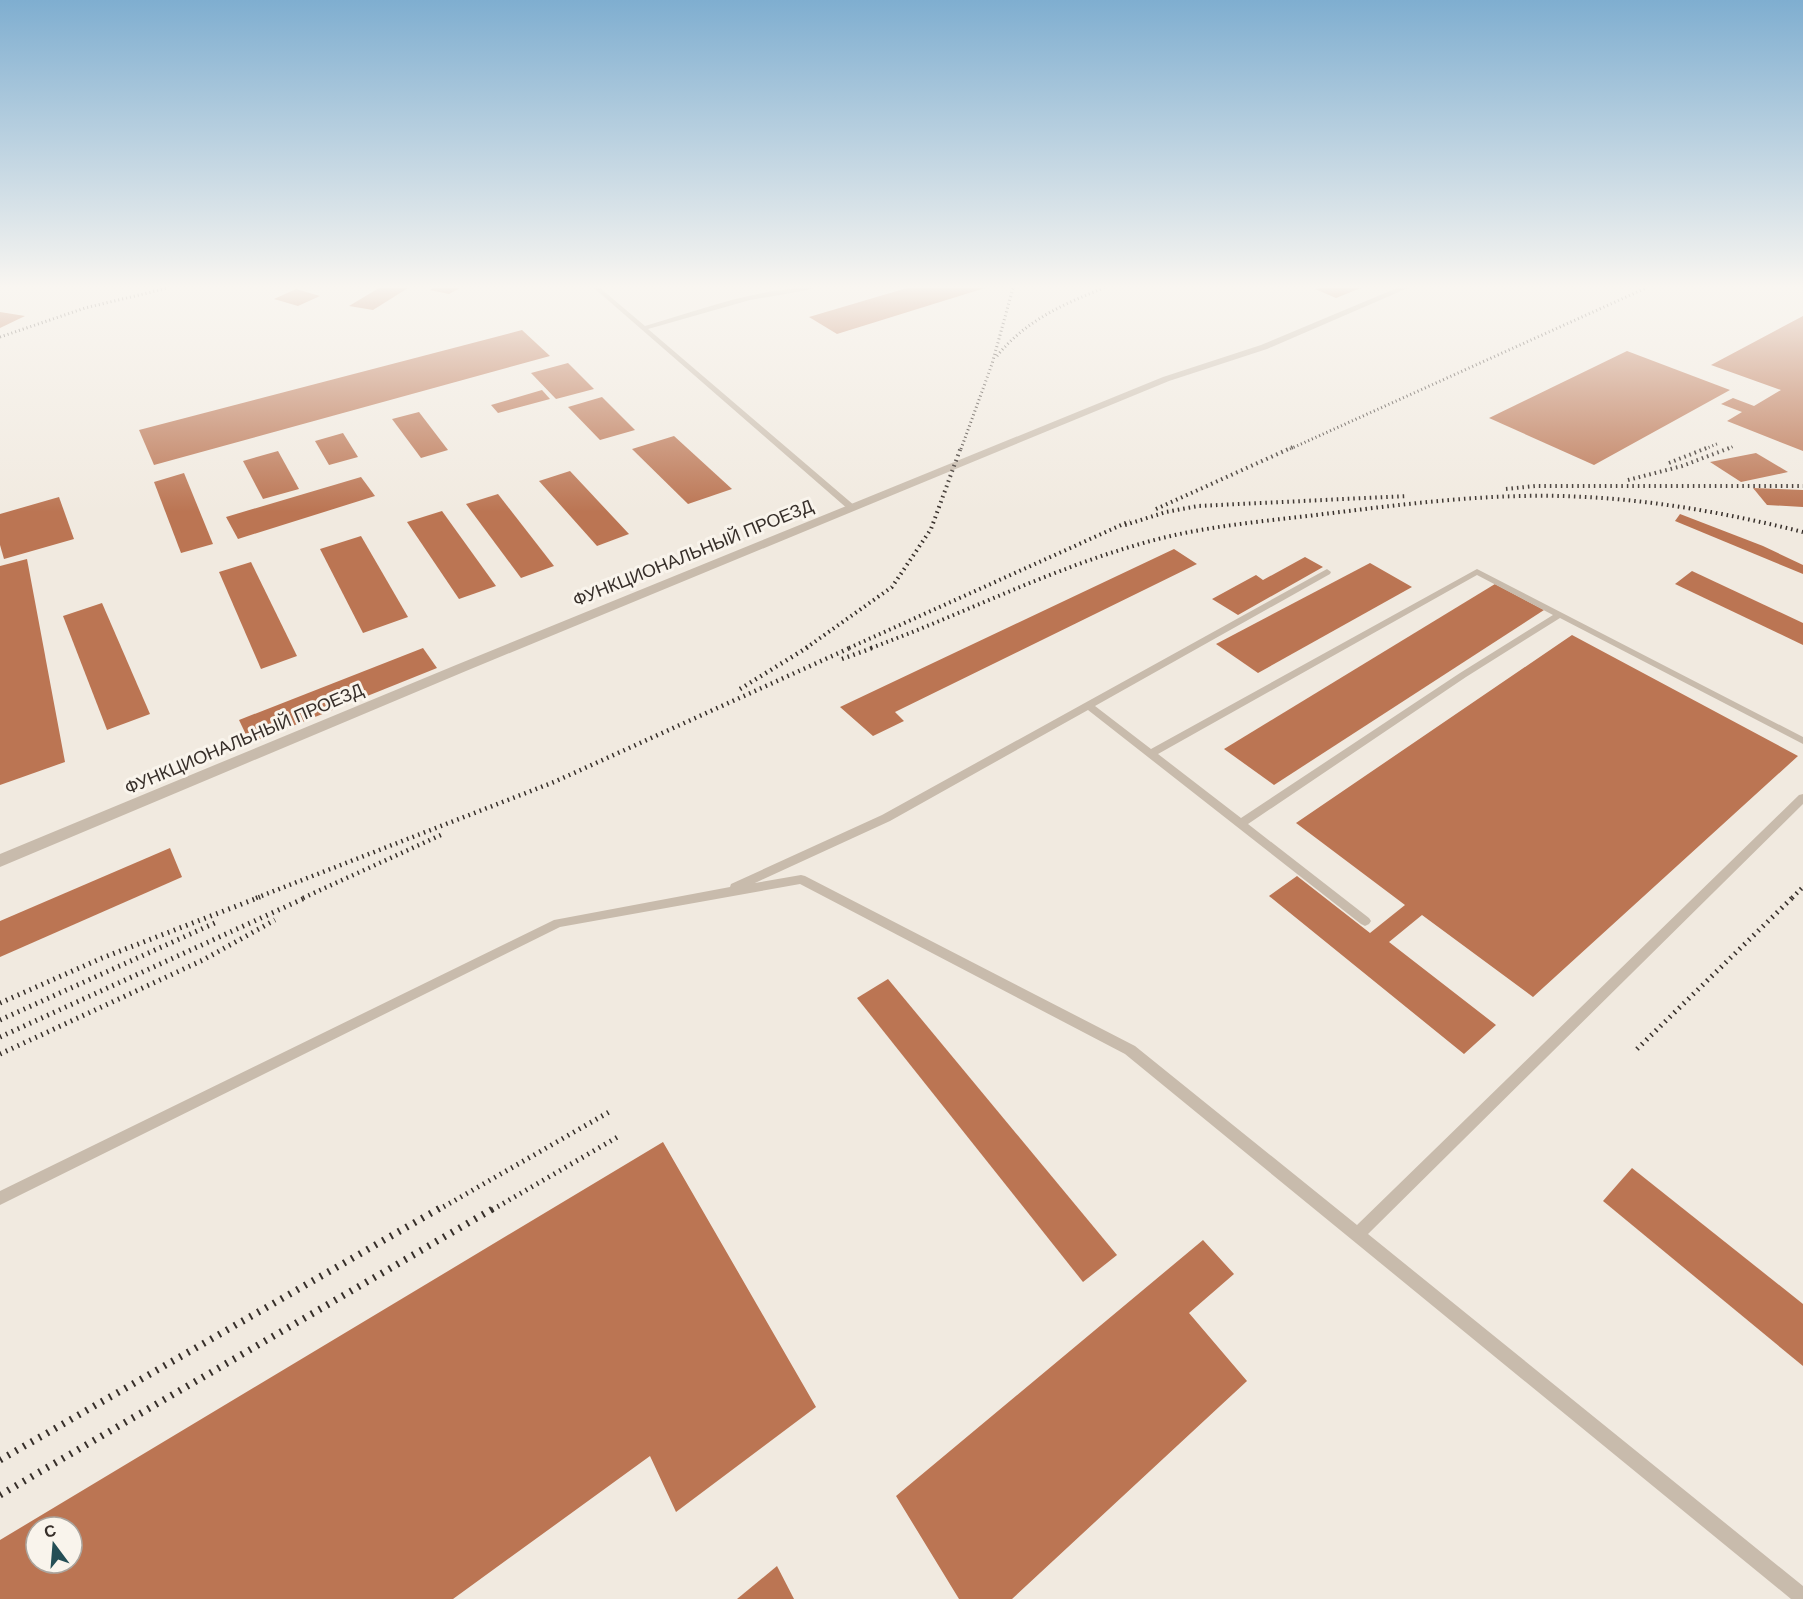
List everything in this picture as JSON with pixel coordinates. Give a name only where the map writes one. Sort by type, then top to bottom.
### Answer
[{"type":"street","name":"ФУНКЦИОНАЛЬНЫЙ ПРОЕЗД","points":[[0,861],[461,668],[1166,379],[1216,363]]},
{"type":"lane","points":[[684,363],[852,508]]},
{"type":"lane","points":[[721,893],[886,818],[1327,572]]},
{"type":"lane","points":[[1150,754],[1477,572],[1803,741]]},
{"type":"lane","points":[[1240,824],[1463,675],[1558,615]]},
{"type":"lane","points":[[1088,705],[1365,921]]},
{"type":"lane","points":[[1358,1234],[1803,798]]},
{"type":"lane","points":[[0,1198],[558,923],[801,879],[1130,1050],[1803,1597]]},
{"type":"building","points":[[397,363],[526,363],[154,465],[139,430]]},
{"type":"building","points":[[568,363],[594,389],[556,399],[531,373]]},
{"type":"building","points":[[1603,363],[1658,363],[1730,390],[1594,465],[1489,418]]},
{"type":"building","points":[[1715,363],[1803,363],[1803,451],[1727,421],[1742,412],[1721,404],[1733,398],[1754,406],[1781,390],[1711,365]]},
{"type":"building","points":[[542,390],[550,399],[498,413],[491,405]]},
{"type":"building","points":[[602,397],[635,430],[600,440],[568,407]]},
{"type":"building","points":[[419,412],[448,450],[421,458],[392,419]]},
{"type":"building","points":[[343,433],[358,457],[329,465],[315,441]]},
{"type":"building","points":[[674,436],[732,489],[688,504],[632,449]]},
{"type":"building","points":[[278,451],[299,489],[263,499],[243,461]]},
{"type":"building","points":[[1756,453],[1788,472],[1741,482],[1710,462]]},
{"type":"building","points":[[570,471],[629,534],[597,546],[539,481]]},
{"type":"building","points":[[184,473],[213,544],[181,553],[154,482]]},
{"type":"building","points":[[361,477],[375,496],[238,539],[226,517]]},
{"type":"building","points":[[1753,488],[1803,490],[1803,507],[1767,505]]},
{"type":"building","points":[[498,494],[554,566],[521,578],[466,504]]},
{"type":"building","points":[[59,497],[74,539],[4,559],[0,545],[0,514]]},
{"type":"building","points":[[442,511],[496,586],[459,599],[407,522]]},
{"type":"building","points":[[1680,514],[1763,546],[1803,565],[1803,574],[1675,521]]},
{"type":"building","points":[[361,536],[408,617],[363,633],[320,549]]},
{"type":"building","points":[[1174,549],[1197,564],[895,712],[904,721],[873,736],[840,707]]},
{"type":"building","points":[[1305,557],[1323,567],[1238,615],[1212,599],[1256,575],[1263,580]]},
{"type":"building","points":[[27,559],[65,762],[0,785],[0,566]]},
{"type":"building","points":[[251,562],[297,656],[261,669],[219,572]]},
{"type":"building","points":[[1370,563],[1412,587],[1258,673],[1216,644]]},
{"type":"building","points":[[1692,571],[1803,623],[1803,645],[1675,584]]},
{"type":"building","points":[[1495,584],[1544,610],[1274,785],[1224,749]]},
{"type":"building","points":[[102,603],[150,714],[107,730],[63,616]]},
{"type":"building","points":[[1572,635],[1798,756],[1533,997],[1422,915],[1389,942],[1496,1025],[1464,1054],[1269,896],[1297,876],[1370,933],[1405,905],[1296,823]]},
{"type":"building","points":[[423,648],[437,668],[250,743],[239,720]]},
{"type":"building","points":[[170,848],[182,877],[0,957],[0,921]]},
{"type":"building","points":[[888,979],[1117,1255],[1083,1282],[857,998]]},
{"type":"building","points":[[663,1142],[816,1407],[676,1512],[650,1456],[453,1599],[0,1599],[0,1540],[24,1526],[24,1575],[84,1575],[84,1515],[42,1515]]},
{"type":"building","points":[[1632,1168],[1803,1304],[1803,1366],[1603,1201]]},
{"type":"building","points":[[1203,1240],[1234,1274],[1189,1313],[1247,1381],[1012,1599],[959,1599],[896,1496]]},
{"type":"building","points":[[777,1566],[794,1599],[737,1599]]},
{"type":"railway","points":[[961,449],[992,363]]},
{"type":"railway","points":[[1290,449],[1481,363]]},
{"type":"railway","points":[[1705,449],[1719,443]]},
{"type":"railway","points":[[806,648],[892,587],[931,529],[961,447]]},
{"type":"railway","points":[[1156,509],[1293,447]]},
{"type":"railway","points":[[1669,463],[1709,447]]},
{"type":"railway","points":[[1628,480],[1682,466],[1732,447]]},
{"type":"railway","points":[[1728,449],[1732,447]]},
{"type":"railway","points":[[1506,489],[1535,486],[1803,486]]},
{"type":"railway","points":[[1125,525],[1166,512],[1198,506],[1407,496]]},
{"type":"railway","points":[[871,648],[1106,555],[1183,533],[1249,523],[1438,501],[1561,496],[1683,507],[1803,532]]},
{"type":"railway","points":[[849,648],[1130,521]]},
{"type":"railway","points":[[740,689],[808,647]]},
{"type":"railway","points":[[256,898],[554,782],[852,647]]},
{"type":"railway","points":[[842,659],[875,647]]},
{"type":"railway","points":[[303,898],[443,834]]},
{"type":"railway","points":[[1793,897],[1803,887]]},
{"type":"railway","points":[[0,1003],[102,958],[260,897]]},
{"type":"railway","points":[[0,1037],[307,897]]},
{"type":"railway","points":[[1637,1049],[1793,897]]},
{"type":"railway","points":[[0,1054],[203,960],[275,920]]},
{"type":"railway","points":[[0,1020],[217,922]]},
{"type":"railway","points":[[438,1210],[609,1112]]},
{"type":"railway","points":[[492,1210],[621,1135]]},
{"type":"railway","points":[[0,1460],[440,1208]]},
{"type":"railway","points":[[0,1495],[494,1208]]}]
